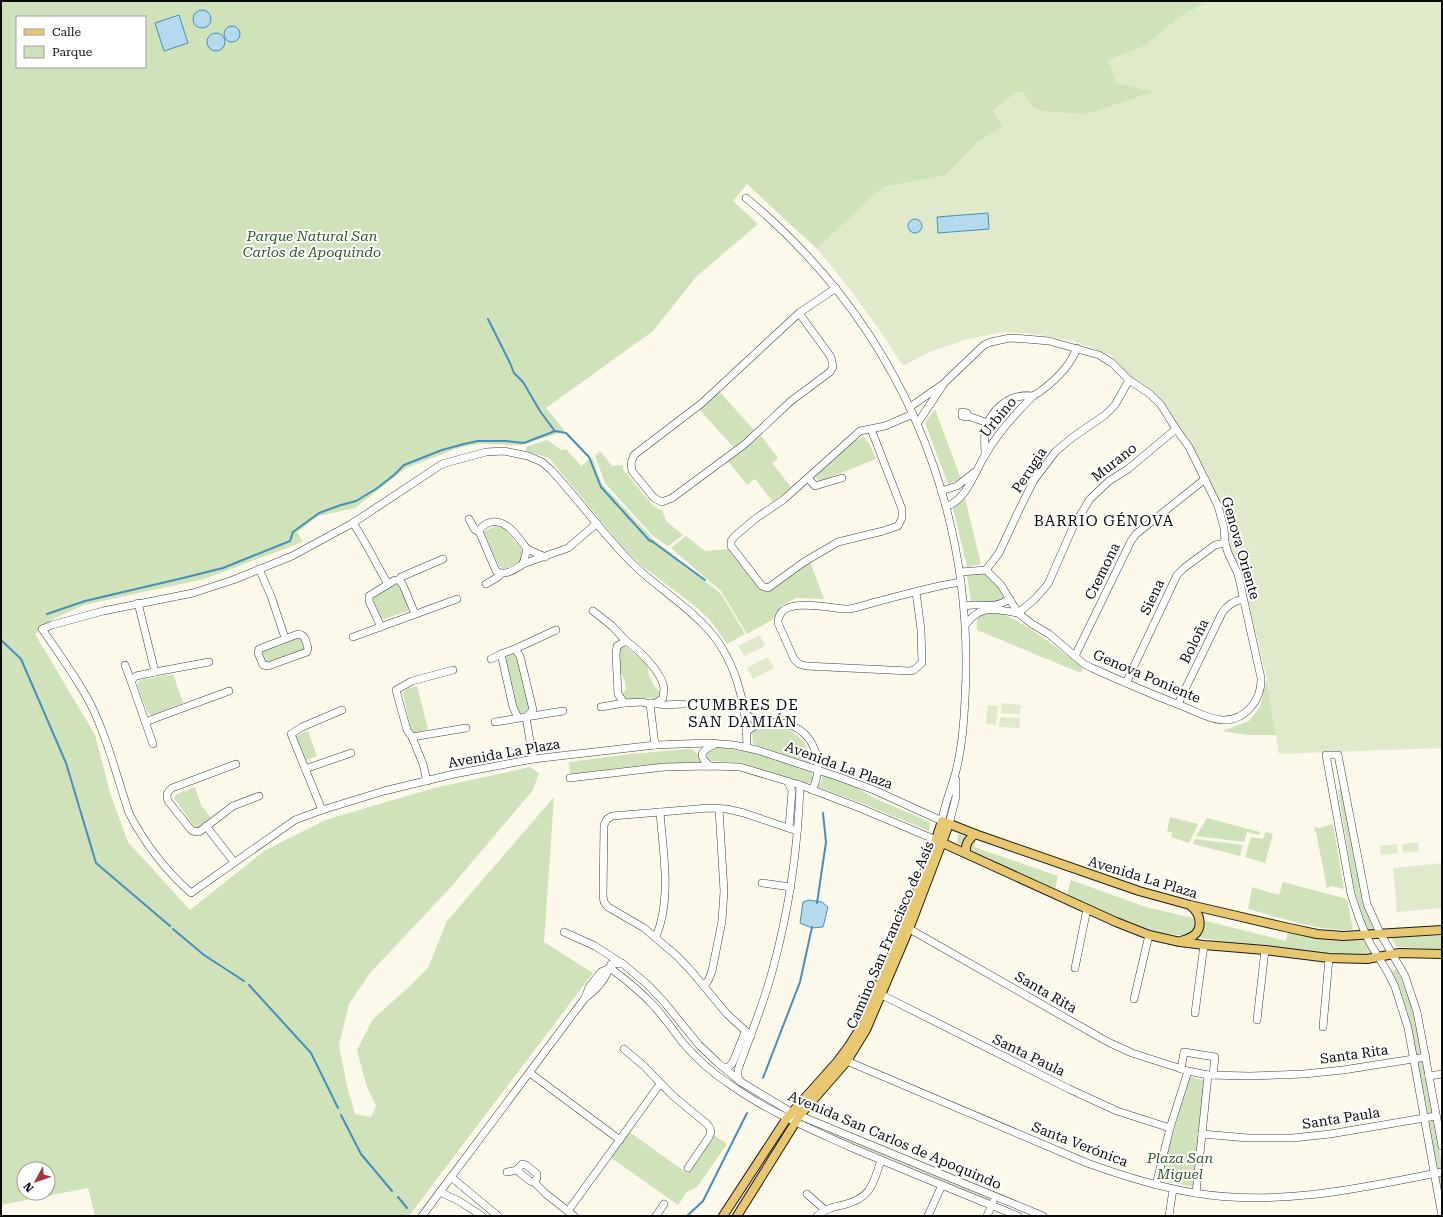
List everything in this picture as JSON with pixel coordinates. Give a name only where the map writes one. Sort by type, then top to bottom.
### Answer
[{"type":"main road","name":"Avenida La Plaza","points":[[945,823],[1139,891],[1190,905],[1317,934],[1343,936],[1442,930]]},
{"type":"main road","name":"Camino San Francisco de Asís","points":[[737,1216],[800,1115],[866,1030],[882,995],[945,823]]},
{"type":"main road","points":[[966,853],[967,842],[969,838],[975,834]]},
{"type":"main road","points":[[939,841],[1087,909],[1148,935],[1180,942],[1266,950],[1329,958],[1367,958],[1392,954],[1442,954]]},
{"type":"main road","points":[[1180,942],[1192,937],[1198,930],[1198,913],[1190,905]]},
{"type":"main road","name":"Camino San Francisco de Asís","points":[[723,1216],[789,1115],[844,1059],[907,928]]},
{"type":"street","name":"Camino San Francisco de Asís","points":[[746,198],[788,235],[816,264],[836,288],[874,341],[887,362],[910,407],[934,466],[946,507],[960,572],[966,624],[967,657],[961,742],[956,771],[943,814],[945,823]]},
{"type":"street","points":[[800,313],[831,358],[833,367],[830,372],[814,382],[791,401],[745,444],[672,498],[662,502],[654,498],[632,471],[631,463],[634,455],[702,402],[800,313],[836,288]]},
{"type":"street","name":"Genova Oriente","points":[[910,407],[943,384],[978,349],[991,342],[1010,338],[1049,342],[1077,348],[1099,355],[1112,363],[1129,380],[1156,399],[1189,447],[1218,506],[1224,528],[1225,543],[1238,574],[1261,678],[1260,689],[1256,701]]},
{"type":"street","name":"Urbino","points":[[946,507],[955,503],[965,493],[985,455],[1009,421],[1033,396],[1056,379],[1072,360],[1077,348]]},
{"type":"street","name":"Perugia","points":[[986,570],[999,553],[1034,480],[1056,452],[1073,436],[1105,414],[1115,405],[1129,380]]},
{"type":"street","name":"Genova Oriente","points":[[917,424],[943,384]]},
{"type":"street","name":"Urbino","points":[[985,455],[985,433],[988,423],[996,410],[1008,400],[1026,395],[1033,396]]},
{"type":"street","points":[[871,429],[902,508],[902,518],[898,526],[838,542],[804,562],[768,588],[762,586],[735,552],[731,546],[731,541],[755,519],[783,500],[860,431],[886,426],[913,414]]},
{"type":"street","points":[[968,416],[988,423]]},
{"type":"street","name":"Murano","points":[[1018,613],[1035,599],[1048,584],[1073,527],[1098,490],[1108,481],[1133,465],[1176,429]]},
{"type":"street","points":[[155,672],[138,603],[193,593],[213,587],[292,556],[353,523],[442,464],[486,452],[504,451],[520,454],[542,462],[563,483],[617,547],[636,566],[702,622],[713,634],[723,648],[732,666],[742,700],[747,748]]},
{"type":"street","name":"Urbino","points":[[941,491],[957,486],[975,472]]},
{"type":"street","points":[[808,478],[815,486],[842,478]]},
{"type":"street","name":"Cremona","points":[[1075,656],[1131,541],[1136,534],[1205,479]]},
{"type":"street","points":[[469,519],[475,530],[479,531],[496,571],[500,574]]},
{"type":"street","points":[[353,523],[365,540],[372,556],[388,584]]},
{"type":"street","points":[[479,531],[480,528],[489,523],[501,523],[511,530],[527,549],[545,557]]},
{"type":"street","points":[[486,584],[498,577],[500,574],[568,548],[597,523]]},
{"type":"street","name":"Siena","points":[[1126,683],[1177,575],[1215,545],[1225,543]]},
{"type":"street","points":[[523,564],[527,549]]},
{"type":"street","points":[[381,627],[369,601],[369,596],[395,580],[399,580],[401,577],[443,559]]},
{"type":"street","points":[[259,569],[271,596],[285,638]]},
{"type":"street","points":[[960,572],[986,570]]},
{"type":"street","name":"Genova Poniente","points":[[986,570],[1001,584],[1018,613],[1032,624],[1049,634],[1092,668],[1211,718],[1227,720],[1244,714],[1256,701]]},
{"type":"street","points":[[399,580],[403,585],[415,614]]},
{"type":"street","points":[[916,592],[921,630],[922,663],[914,670],[910,671],[806,666],[799,664],[794,659],[778,623],[778,618],[781,612],[786,608],[793,606],[811,605],[855,608],[931,587],[962,582]]},
{"type":"street","points":[[353,637],[457,599]]},
{"type":"street","points":[[964,606],[995,606],[1010,599]]},
{"type":"street","name":"Boloña","points":[[1178,704],[1222,613],[1231,603],[1243,599]]},
{"type":"street","name":"Avenida La Plaza","points":[[138,603],[103,611],[42,629],[68,666],[90,703],[129,813],[135,824],[160,861],[191,893],[295,820],[322,810],[384,791],[533,759],[654,745],[717,744],[757,750],[874,790],[945,823]]},
{"type":"street","points":[[966,624],[975,614],[985,610],[999,610],[1018,613]]},
{"type":"street","points":[[593,611],[637,649],[654,668],[664,687],[663,698],[653,703]]},
{"type":"street","points":[[492,659],[556,630]]},
{"type":"street","points":[[302,634],[305,637],[308,651],[268,666],[263,665],[258,653],[259,648],[285,638],[302,634]]},
{"type":"street","points":[[624,703],[618,694],[616,654],[618,646],[626,641]]},
{"type":"street","points":[[515,648],[520,656],[533,710],[522,718]]},
{"type":"street","points":[[501,654],[513,707],[522,718],[533,759]]},
{"type":"street","points":[[131,681],[136,676],[210,662]]},
{"type":"street","points":[[125,665],[152,744]]},
{"type":"street","points":[[427,781],[423,764],[412,737],[407,730],[396,690],[412,681],[453,670]]},
{"type":"street","points":[[145,722],[229,691]]},
{"type":"street","points":[[601,707],[642,702],[664,705],[683,704]]},
{"type":"street","points":[[653,703],[654,745]]},
{"type":"street","points":[[322,810],[291,734],[302,727],[342,710]]},
{"type":"street","points":[[495,722],[563,711]]},
{"type":"street","points":[[744,713],[760,722],[782,723],[797,729],[806,737],[812,745],[818,762],[816,782],[812,790]]},
{"type":"street","points":[[746,732],[760,722]]},
{"type":"street","points":[[412,737],[466,728]]},
{"type":"street","points":[[690,744],[697,749],[710,766]]},
{"type":"street","points":[[702,757],[704,750],[717,744]]},
{"type":"street","points":[[305,769],[351,753]]},
{"type":"street","points":[[1442,1146],[1430,1076],[1412,994],[1405,976],[1380,933],[1367,904],[1338,755],[1326,755],[1351,892],[1366,935],[1390,976],[1402,1005],[1408,1028],[1424,1118],[1438,1173],[1442,1216]]},
{"type":"street","points":[[236,764],[172,788],[166,797],[168,801],[192,831],[199,832],[233,806],[259,796]]},
{"type":"street","points":[[570,778],[664,767],[740,766],[800,785],[939,841]]},
{"type":"street","points":[[788,782],[792,791],[789,828]]},
{"type":"street","points":[[1332,782],[1343,785]]},
{"type":"street","points":[[741,1082],[738,1078],[738,1070],[748,1034],[772,973],[784,926],[791,887],[800,785]]},
{"type":"street","points":[[748,1034],[720,1007],[704,986],[677,956],[656,937],[608,907],[604,902],[604,825],[607,819],[612,816],[709,808],[737,811],[797,831]]},
{"type":"street","points":[[704,986],[712,971],[722,921],[724,891],[719,809]]},
{"type":"street","points":[[656,937],[661,925],[666,894],[660,812]]},
{"type":"street","points":[[206,826],[234,862]]},
{"type":"street","points":[[762,883],[791,887]]},
{"type":"street","points":[[1075,968],[1087,909]]},
{"type":"street","name":"Santa Rita","points":[[907,928],[1108,1042],[1132,1053],[1184,1070],[1211,1075],[1250,1076],[1304,1074],[1343,1070],[1426,1056]]},
{"type":"street","name":"Avenida San Carlos de Apoquindo","points":[[564,932],[586,941],[622,963],[648,985],[699,1045],[723,1068],[789,1115],[795,1123],[1018,1216]]},
{"type":"street","points":[[1134,998],[1148,935]]},
{"type":"street","points":[[1195,1013],[1204,945]]},
{"type":"street","points":[[1258,1020],[1266,950]]},
{"type":"street","points":[[422,1216],[585,998],[595,991],[606,976],[610,968],[611,960],[608,954]]},
{"type":"street","points":[[1323,1027],[1329,958]]},
{"type":"street","points":[[610,968],[616,963],[622,963]]},
{"type":"street","name":"Avenida San Carlos de Apoquindo","points":[[610,968],[644,995],[690,1050],[716,1075],[742,1093],[789,1115],[800,1115],[1043,1216]]},
{"type":"street","name":"Santa Paula","points":[[882,995],[1069,1089],[1117,1110],[1170,1128]]},
{"type":"street","points":[[723,1068],[728,1067],[732,1063],[748,1034]]},
{"type":"street","points":[[624,1049],[644,1066],[680,1103],[707,1124],[711,1130],[709,1137],[688,1168]]},
{"type":"street","points":[[1156,1185],[1184,1070],[1184,1052],[1215,1057],[1202,1134],[1196,1193]]},
{"type":"street","name":"Santa Verónica","points":[[844,1059],[1087,1163],[1127,1177],[1173,1189],[1242,1198],[1296,1197],[1347,1190],[1438,1173]]},
{"type":"street","points":[[530,1073],[620,1140]]},
{"type":"street","points":[[1430,1076],[1442,1074]]},
{"type":"street","points":[[518,1170],[571,1214],[620,1140],[660,1084]]},
{"type":"street","name":"Santa Paula","points":[[1202,1134],[1248,1138],[1293,1138],[1330,1134],[1436,1116]]},
{"type":"street","points":[[817,1216],[826,1210],[856,1201],[864,1196],[870,1188],[881,1160]]},
{"type":"street","points":[[507,1172],[518,1170],[521,1165],[526,1164],[537,1174],[537,1178],[534,1182]]},
{"type":"street","points":[[451,1177],[498,1216]]},
{"type":"street","points":[[928,1216],[942,1185]]},
{"type":"street","points":[[1169,1216],[1173,1189]]},
{"type":"street","points":[[440,1192],[482,1216]]},
{"type":"street","points":[[807,1194],[826,1210]]},
{"type":"street","points":[[988,1216],[995,1196]]},
{"type":"street","points":[[656,1216],[664,1204]]},
{"type":"green space","name":"Parque Natural San Carlos de Apoquindo","points":[[1,1],[1206,1],[1194,10],[1187,11],[1187,81],[1035,190],[1033,107],[1022,91],[1015,94],[993,110],[1003,127],[978,142],[945,176],[883,187],[817,249],[747,184],[733,201],[758,224],[696,277],[653,331],[546,408],[565,431],[521,445],[479,444],[461,447],[406,468],[355,508],[319,516],[297,532],[303,542],[204,579],[84,605],[53,619],[35,634],[95,735],[111,796],[128,842],[190,910],[264,851],[325,820],[434,788],[530,767],[539,773],[533,790],[450,888],[370,973],[349,1004],[339,1045],[347,1086],[355,1114],[371,1117],[376,1106],[366,1084],[357,1050],[373,1019],[428,968],[447,921],[554,797],[544,942],[593,973],[409,1216],[95,1216],[88,1188],[56,1194],[56,1161],[16,1161],[16,1201],[21,1201],[1,1205]]},
{"type":"green space","points":[[1206,1],[1442,1],[1442,748],[1279,754],[1267,679],[1247,598],[1230,552],[1221,507],[1208,477],[1190,443],[1177,427],[1169,409],[1161,399],[1151,389],[1129,376],[1111,355],[1076,342],[1035,334],[1004,332],[968,339],[927,353],[903,366],[862,306],[817,249],[883,187],[945,176],[978,142],[1003,127],[993,110],[1015,94],[1023,91],[1033,107],[1042,111],[1087,114],[1153,92],[1116,83],[1108,60],[1144,46],[1187,11],[1194,10]]},
{"type":"green space","points":[[719,391],[754,430],[734,448],[699,409]]},
{"type":"green space","points":[[935,409],[961,479],[948,484],[925,423]]},
{"type":"green space","points":[[761,436],[778,458],[772,463],[791,487],[773,502],[755,479],[747,485],[728,461]]},
{"type":"green space","points":[[864,437],[870,445],[876,459],[819,482],[815,476],[854,441]]},
{"type":"green space","points":[[547,440],[561,450],[566,449],[581,466],[592,457],[602,484],[653,539],[721,594],[745,634],[727,644],[710,620],[695,606],[641,565],[620,544],[549,458],[526,451],[526,447]]},
{"type":"green space","points":[[600,451],[612,466],[623,465],[623,469],[653,506],[662,510],[666,521],[683,535],[668,546],[653,536],[605,483],[595,456]]},
{"type":"green space","points":[[965,498],[981,564],[967,567],[953,508]]},
{"type":"green space","points":[[495,526],[505,529],[524,552],[522,561],[504,569],[499,566],[484,532]]},
{"type":"green space","points":[[686,536],[705,551],[728,549],[760,589],[766,591],[773,589],[810,562],[824,599],[796,598],[781,606],[772,620],[747,634],[721,591],[671,548]]},
{"type":"green space","points":[[985,574],[997,585],[1004,599],[994,604],[971,602],[967,575]]},
{"type":"green space","points":[[396,584],[400,585],[409,607],[408,611],[384,619],[381,618],[373,599],[375,596]]},
{"type":"green space","points":[[987,613],[1003,614],[1046,639],[1083,668],[1081,673],[977,630],[977,617]]},
{"type":"green space","points":[[760,635],[765,646],[744,656],[738,646]]},
{"type":"green space","points":[[300,636],[305,651],[266,664],[261,650]]},
{"type":"green space","points":[[622,646],[626,647],[648,665],[651,680],[660,693],[660,696],[656,699],[648,698],[629,700],[625,699],[623,696],[626,689],[625,681],[621,674],[619,650]]},
{"type":"green space","points":[[515,652],[530,711],[517,714],[504,657]]},
{"type":"green space","points":[[768,657],[774,668],[753,679],[747,668]]},
{"type":"green space","points":[[173,674],[183,703],[152,715],[147,712],[137,685],[140,680]]},
{"type":"green space","points":[[1267,679],[1276,735],[1248,735],[1222,731],[1249,721],[1260,707]]},
{"type":"green space","points":[[417,686],[428,729],[415,733],[411,730],[403,693],[407,689]]},
{"type":"green space","points":[[1002,703],[1021,705],[1020,714],[1001,713]]},
{"type":"green space","points":[[988,705],[998,706],[996,725],[986,724]]},
{"type":"green space","points":[[1000,717],[1020,718],[1019,728],[999,727]]},
{"type":"green space","points":[[759,726],[779,726],[793,732],[806,746],[811,764],[753,744],[752,733]]},
{"type":"green space","points":[[308,731],[317,756],[304,761],[295,736]]},
{"type":"green space","points":[[713,747],[739,750],[787,763],[811,771],[813,780],[810,783],[805,784],[741,763],[712,761],[708,759],[706,754],[708,750]]},
{"type":"green space","points":[[689,749],[696,752],[702,762],[645,765],[570,774],[569,762],[630,754]]},
{"type":"green space","points":[[822,775],[854,786],[874,798],[930,822],[929,831],[818,787],[822,780]]},
{"type":"green space","points":[[195,787],[201,805],[211,818],[198,829],[194,826],[174,798],[177,794]]},
{"type":"green space","points":[[1340,788],[1361,892],[1373,930],[1367,931],[1354,888],[1338,791]]},
{"type":"green space","points":[[1170,817],[1198,824],[1189,843],[1171,837],[1172,832],[1167,832]]},
{"type":"green space","points":[[1207,818],[1260,832],[1259,835],[1247,832],[1244,842],[1196,836]]},
{"type":"green space","points":[[1333,824],[1344,889],[1332,886],[1327,888],[1314,827],[1319,828]]},
{"type":"green space","points":[[1266,832],[1273,834],[1265,863],[1245,857],[1251,837],[1263,839]]},
{"type":"green space","points":[[958,834],[976,841],[974,847],[1058,876],[1055,890],[957,843]]},
{"type":"green space","points":[[1195,839],[1243,845],[1240,856],[1193,844]]},
{"type":"green space","points":[[1418,842],[1419,851],[1403,853],[1402,844]]},
{"type":"green space","points":[[1397,844],[1398,853],[1381,855],[1380,846]]},
{"type":"green space","points":[[1442,863],[1442,908],[1397,912],[1393,868]]},
{"type":"green space","points":[[1071,880],[1146,907],[1197,919],[1197,926],[1186,936],[1152,932],[1082,903],[1067,894]]},
{"type":"green space","points":[[1283,882],[1347,899],[1353,930],[1340,930],[1313,926],[1248,909],[1252,887],[1279,895]]},
{"type":"green space","points":[[1202,920],[1286,941],[1288,932],[1332,940],[1365,939],[1374,955],[1329,954],[1285,950],[1196,937]]},
{"type":"green space","points":[[1442,936],[1442,949],[1397,947],[1391,937]]},
{"type":"green space","points":[[1395,969],[1397,970],[1406,990],[1417,1025],[1442,1165],[1442,1195],[1411,1025],[1401,991],[1392,972]]},
{"type":"green space","name":"Plaza San Miguel","points":[[1190,1077],[1204,1080],[1201,1133],[1194,1187],[1159,1180]]},
{"type":"green space","points":[[806,1120],[990,1197],[991,1200],[805,1123]]},
{"type":"green space","points":[[628,1131],[687,1173],[714,1135],[727,1144],[697,1187],[687,1192],[678,1205],[610,1157]]},
{"type":"water","points":[[202,10],[208,13],[211,19],[208,25],[202,28],[196,25],[193,19],[196,13]]},
{"type":"water","points":[[179,15],[188,43],[164,51],[155,23]]},
{"type":"water","points":[[229,26],[235,26],[240,31],[238,40],[235,42],[229,42],[224,37],[224,31]]},
{"type":"water","points":[[216,33],[222,36],[225,42],[222,48],[216,51],[210,48],[207,42],[210,36]]},
{"type":"water","points":[[988,213],[989,229],[938,233],[937,217]]},
{"type":"water","points":[[912,219],[918,219],[922,223],[922,229],[918,233],[912,233],[908,229],[908,223]]},
{"type":"water","points":[[809,900],[822,902],[828,907],[823,927],[812,928],[800,923],[803,902]]},
{"type":"waterway","points":[[488,319],[514,373],[523,382],[540,411],[554,430]]},
{"type":"waterway","points":[[47,614],[85,601],[223,568],[290,541],[293,532],[319,513],[356,501],[376,489],[404,465],[442,450],[478,441],[506,441],[524,443],[555,431],[566,433],[589,457],[601,487],[649,540],[705,580]]},
{"type":"waterway","points":[[1,640],[21,659],[66,763],[96,863],[170,926]]},
{"type":"waterway","points":[[817,903],[826,842],[823,813]]},
{"type":"waterway","points":[[763,1078],[800,982],[812,927]]},
{"type":"waterway","points":[[173,929],[204,955],[244,981]]},
{"type":"waterway","points":[[249,985],[311,1053],[338,1108]]},
{"type":"waterway","points":[[687,1216],[703,1201],[747,1113]]},
{"type":"waterway","points":[[341,1115],[361,1154],[392,1191]]},
{"type":"waterway","points":[[398,1197],[407,1208]]},
{"type":"district","name":"BARRIO GÉNOVA","points":[[1104,521]]},
{"type":"district","name":"CUMBRES DE SAN DAMIÁN","points":[[743,714]]}]
